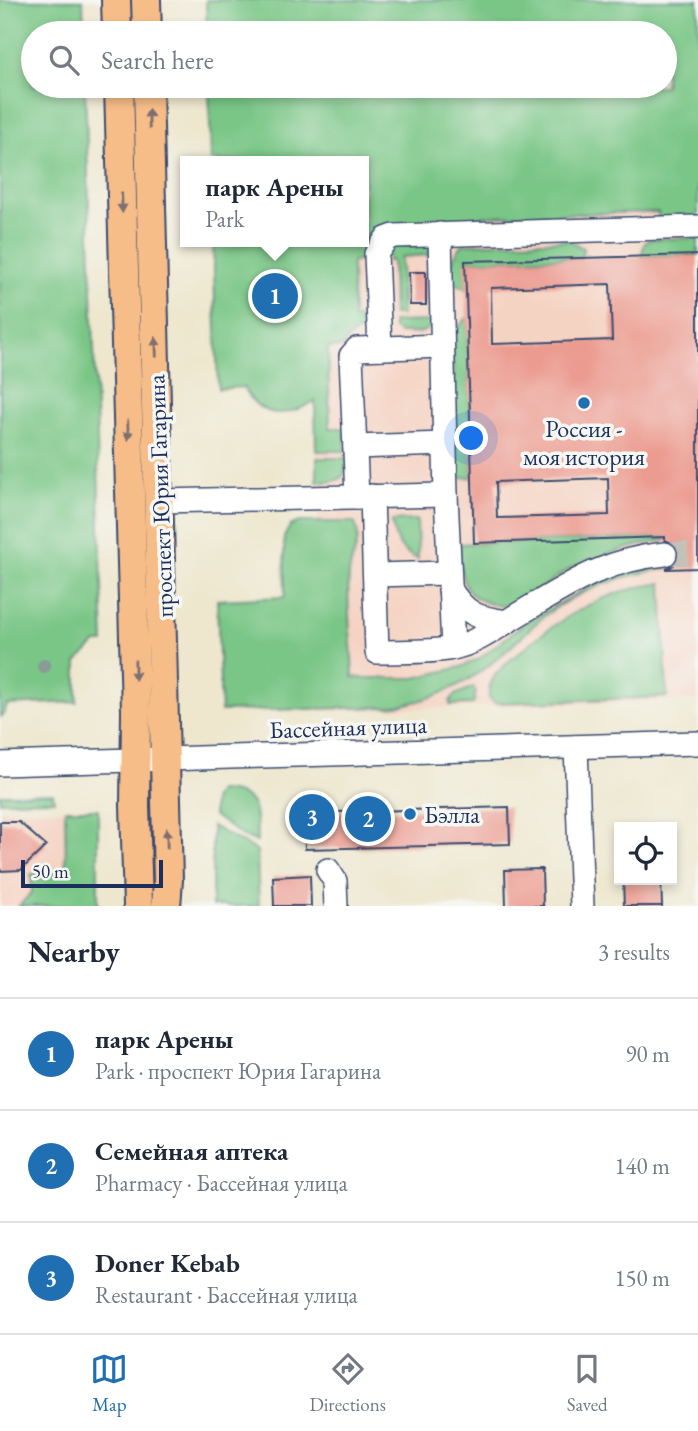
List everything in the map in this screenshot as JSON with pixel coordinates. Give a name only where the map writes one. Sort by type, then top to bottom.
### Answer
[{"type":"main road","points":[[116,0],[117,21]]},
{"type":"main road","points":[[146,0],[147,21]]},
{"type":"main road","name":"проспект Юрия Гагарина","points":[[119,98],[136,710],[138,906]]},
{"type":"main road","name":"проспект Юрия Гагарина","points":[[148,98],[166,759],[166,906]]},
{"type":"street","points":[[380,348],[376,254],[386,239],[394,236],[440,234],[698,227]]},
{"type":"street","points":[[440,234],[444,444],[453,648]]},
{"type":"street","points":[[442,346],[357,349],[351,356],[355,447],[365,497],[375,575],[377,652],[453,648],[478,639],[569,583],[596,570],[621,561],[665,554]]},
{"type":"street","points":[[355,447],[444,444]]},
{"type":"street","points":[[160,500],[446,495]]},
{"type":"street","points":[[375,575],[450,581]]},
{"type":"street","points":[[450,581],[461,606],[481,619],[507,622]]},
{"type":"street","name":"Бассейная улица","points":[[0,764],[698,743]]},
{"type":"street","points":[[576,747],[582,906]]},
{"type":"street","points":[[328,870],[335,881],[336,906]]},
{"type":"shaded area","points":[[698,197],[698,700],[322,711],[315,400],[344,247],[369,247],[369,204]]},
{"type":"shaded area","points":[[98,809],[98,906],[0,906],[0,810]]},
{"type":"green space","points":[[0,0],[83,0],[84,21],[21,21],[21,98],[85,98],[104,643],[96,643],[77,662],[77,702],[7,705],[0,717]]},
{"type":"green space","points":[[206,0],[698,0],[698,218],[658,219],[658,212],[481,216],[481,224],[379,231],[362,261],[352,262],[353,318],[366,318],[369,322],[367,327],[350,337],[343,347],[328,348],[330,428],[344,428],[347,451],[316,451],[315,401],[294,411],[274,413],[258,406],[243,387],[218,389],[213,247],[369,247],[369,156],[211,156],[209,98],[677,98],[677,21],[207,21]]},
{"type":"green space","points":[[698,238],[698,255],[641,256],[645,243],[651,239]]},
{"type":"green space","points":[[569,240],[583,248],[582,257],[466,261],[467,289],[454,281],[451,275],[454,257],[463,244]]},
{"type":"green space","points":[[427,243],[431,247],[429,255],[401,257],[402,315],[393,315],[392,261],[388,261],[387,250],[391,246]]},
{"type":"green space","points":[[467,318],[472,477],[457,478],[452,345],[454,331]]},
{"type":"green space","points":[[433,321],[428,329],[420,333],[400,333],[393,328],[393,322]]},
{"type":"green space","points":[[317,458],[347,458],[343,476],[336,480],[317,482]]},
{"type":"green space","points":[[417,520],[418,559],[407,553],[399,544],[392,521]]},
{"type":"green space","points":[[299,522],[354,522],[357,529],[357,542],[349,574],[348,599],[353,677],[360,678],[415,678],[461,667],[479,659],[526,622],[611,574],[666,562],[666,569],[619,579],[574,597],[547,614],[475,676],[419,701],[389,707],[221,711],[217,600],[285,597],[284,537],[290,526]]},
{"type":"green space","points":[[665,537],[665,541],[617,551],[572,568],[527,597],[509,605],[491,604],[476,598],[466,586],[461,570],[459,544]]},
{"type":"green space","points":[[662,583],[667,697],[495,703],[489,698],[491,683],[499,671],[553,626],[604,598],[642,586]]},
{"type":"green space","points":[[473,687],[476,692],[473,704],[450,705],[455,695]]},
{"type":"green space","points":[[218,791],[241,794],[248,798],[255,811],[257,842],[241,835],[213,815],[213,800]]},
{"type":"green space","points":[[53,793],[54,800],[0,801],[0,794]]},
{"type":"green space","points":[[65,809],[98,809],[98,906],[19,906],[32,892],[31,874],[66,874]]},
{"type":"green space","points":[[212,826],[257,851],[259,906],[212,906]]},
{"type":"building","name":"Россия - моя история","points":[[698,255],[698,568],[666,569],[674,565],[679,553],[676,545],[665,540],[665,537],[474,543],[465,261]],"holes":[[[610,284],[612,340],[492,344],[491,288]],[[608,478],[609,515],[497,518],[496,482]]]},
{"type":"building","points":[[409,272],[426,272],[426,305],[410,305]]},
{"type":"building","points":[[509,807],[510,844],[305,849],[304,813]]},
{"type":"building","points":[[0,822],[19,822],[46,846],[21,870],[0,871]]},
{"type":"building","points":[[542,869],[543,906],[506,906],[505,870]]},
{"type":"building","points":[[310,875],[311,906],[274,906],[273,877]]},
{"type":"building","points":[[623,885],[661,885],[662,906],[624,906]]},
{"type":"tunnel","points":[[665,554],[698,553]]},
{"type":"place","name":"парк Арены","points":[[275,296]]},
{"type":"place","name":"Россия - моя история","points":[[584,403]]},
{"type":"place","name":"Бэлла","points":[[410,814]]},
{"type":"place","name":"Doner Kebab","points":[[312,817]]},
{"type":"place","name":"Семейная аптека","points":[[368,819]]}]
